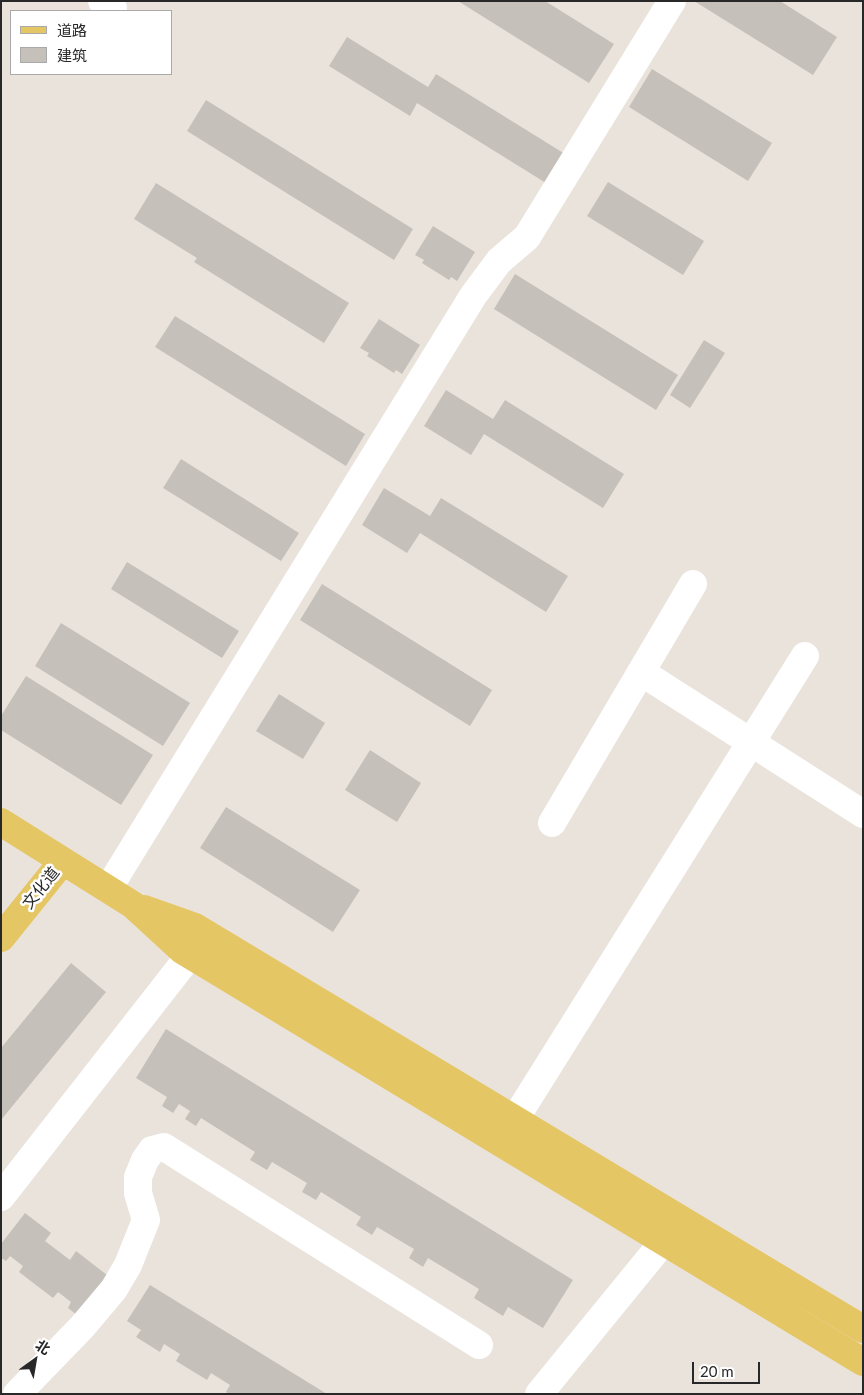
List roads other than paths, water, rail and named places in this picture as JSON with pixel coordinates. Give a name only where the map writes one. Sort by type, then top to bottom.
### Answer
[{"type":"main road","points":[[1,822],[133,905],[182,950],[863,1362]]},
{"type":"main road","name":"文化道","points":[[1,938],[63,861]]},
{"type":"main road","points":[[133,905],[195,927],[863,1329]]},
{"type":"street","points":[[108,889],[473,296],[499,261],[527,237],[672,1]]},
{"type":"street","points":[[552,823],[693,584]]},
{"type":"street","points":[[515,1119],[805,656]]},
{"type":"street","points":[[641,672],[863,814]]},
{"type":"street","points":[[1,1197],[190,955]]},
{"type":"street","points":[[17,1394],[82,1328],[114,1289],[128,1265],[146,1220],[138,1193],[138,1177],[145,1160],[152,1150],[164,1147],[479,1345]]},
{"type":"street","points":[[538,1394],[664,1241]]}]
